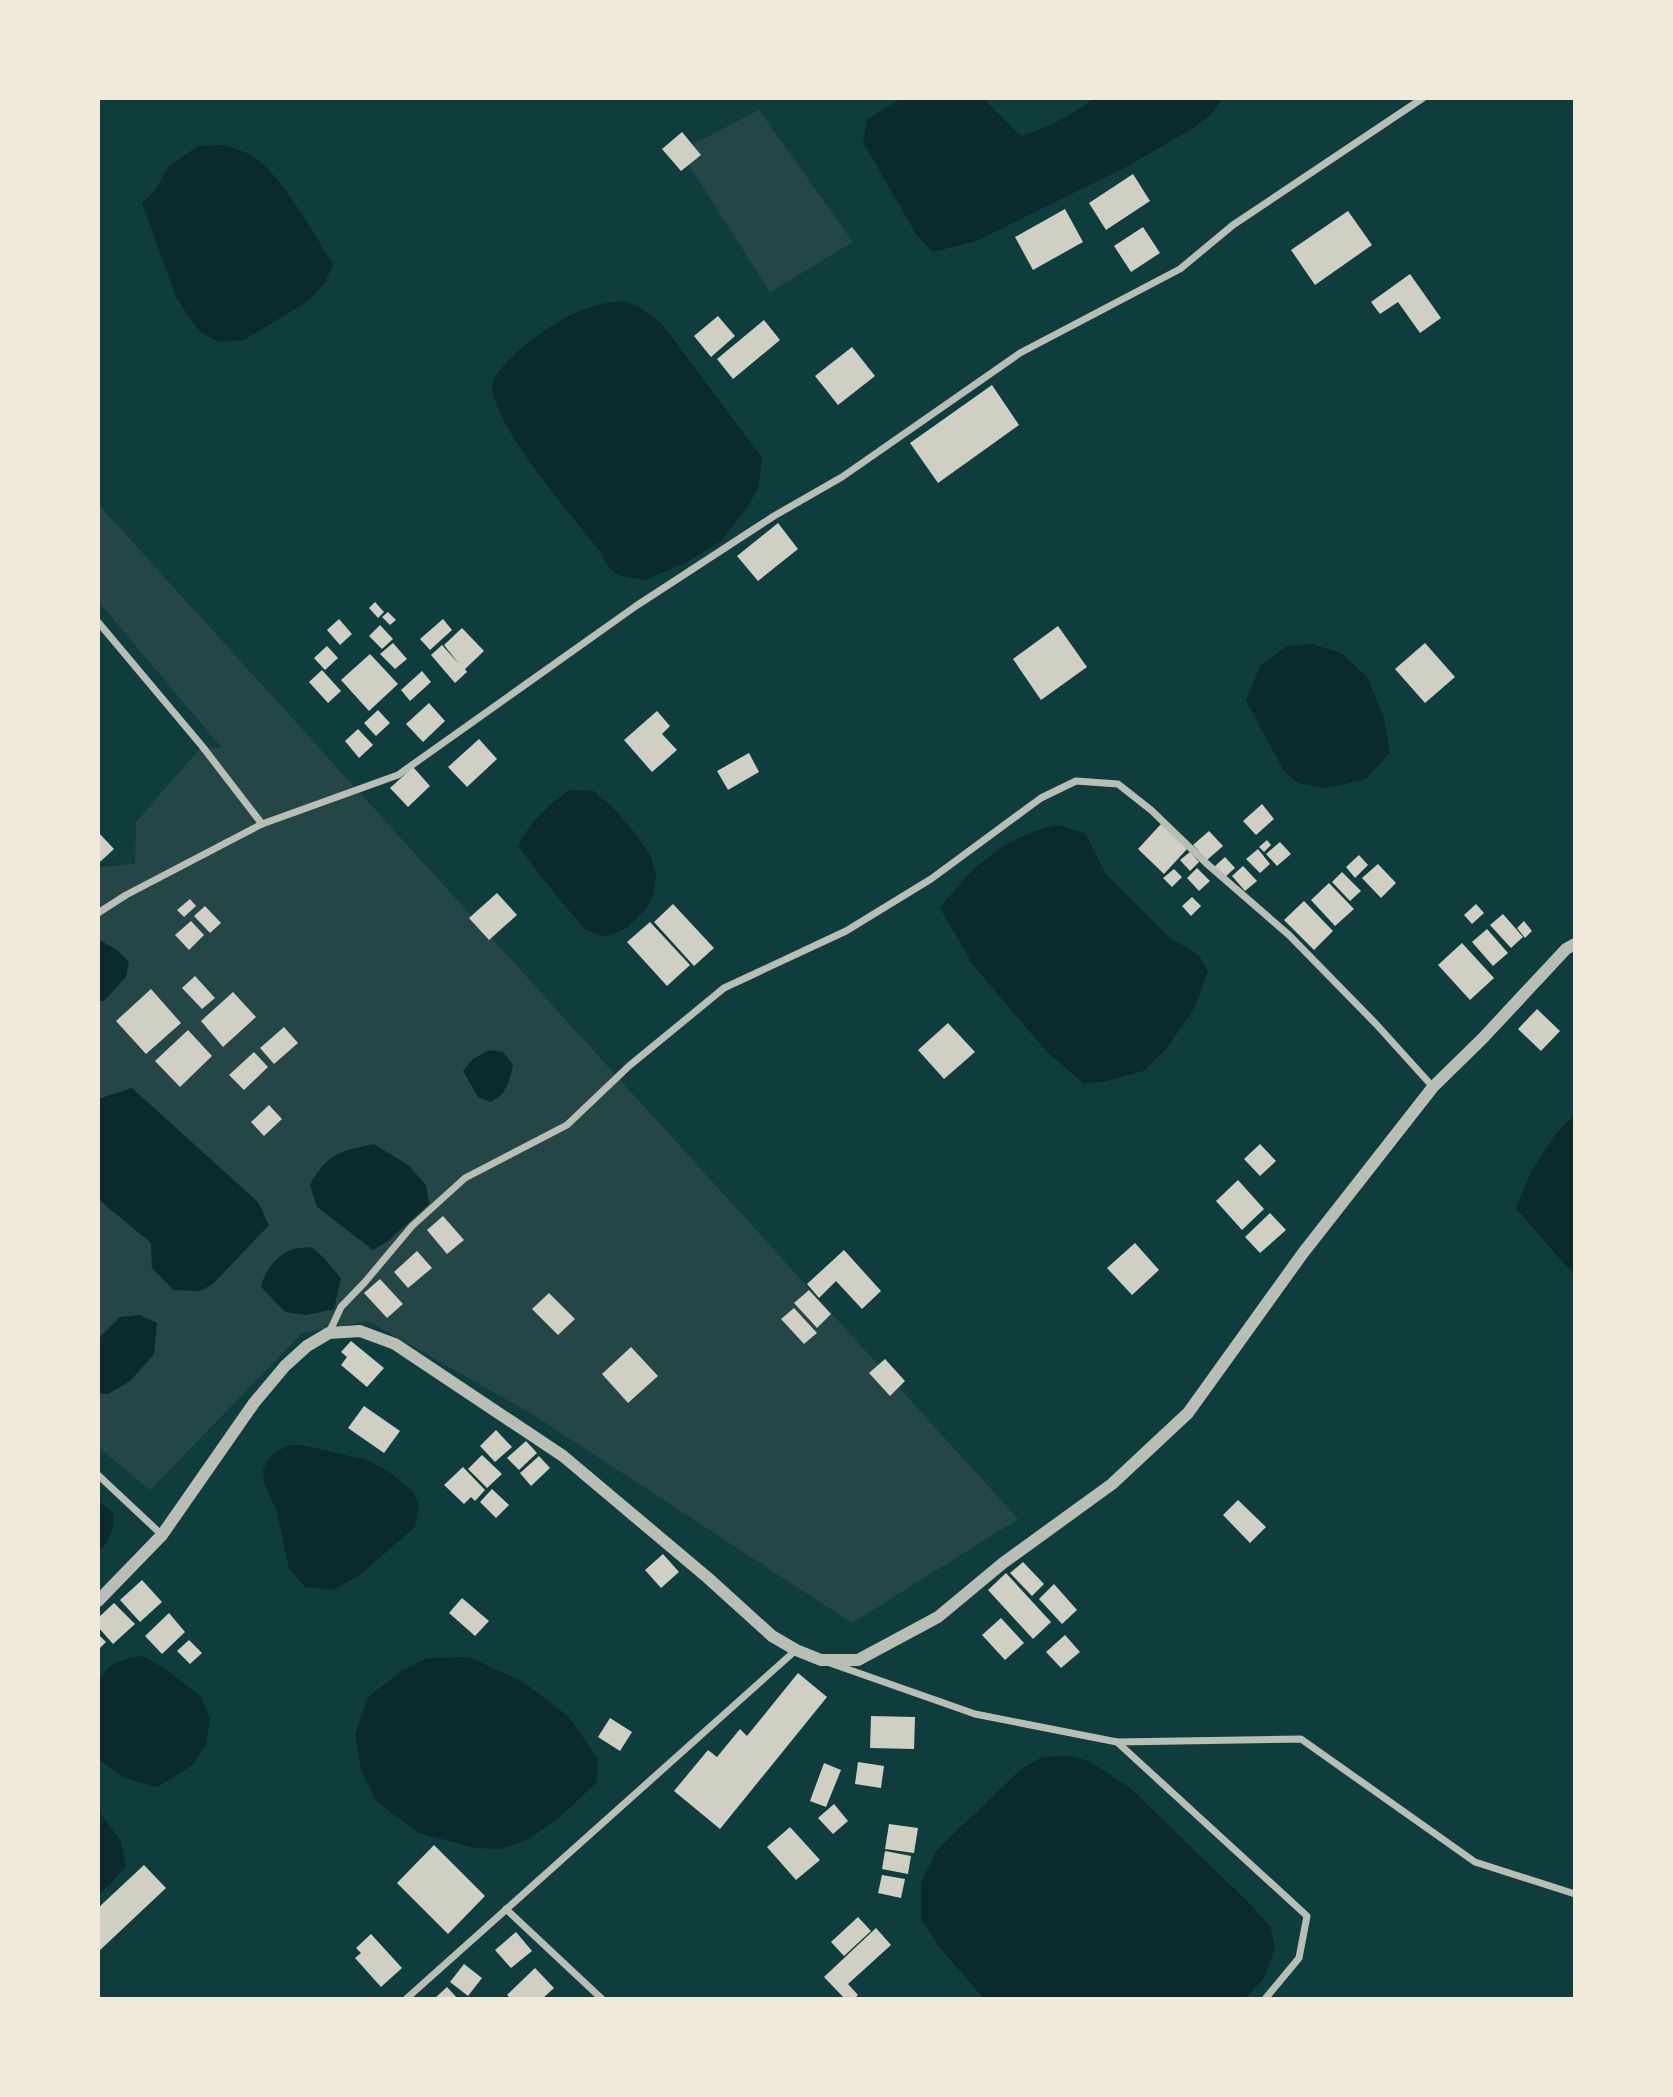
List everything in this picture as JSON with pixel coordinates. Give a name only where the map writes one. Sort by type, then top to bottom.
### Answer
[{"type":"street","points":[[98,913],[125,895],[262,824],[398,775],[635,606],[774,516],[842,477],[1020,354],[1180,269],[1233,225],[1423,98]]},
{"type":"street","points":[[98,622],[202,746],[262,824]]},
{"type":"street","points":[[329,1333],[341,1307],[412,1226],[465,1178],[567,1125],[629,1066],[724,988],[846,931],[931,879],[1041,797],[1076,781],[1118,784],[1151,810],[1206,863],[1289,935],[1433,1087]]},
{"type":"street","points":[[821,1660],[858,1660],[938,1617],[1003,1563],[1112,1484],[1188,1413],[1303,1253],[1433,1087],[1566,949],[1575,944]]},
{"type":"street","points":[[98,1601],[162,1535],[254,1402],[285,1366],[307,1346],[329,1333],[360,1331],[395,1344],[563,1456],[708,1578],[772,1636],[796,1650],[975,1714],[1117,1742],[1301,1739],[1475,1862],[1575,1894]]},
{"type":"street","points":[[98,1475],[162,1535]]},
{"type":"street","points":[[406,1999],[796,1650]]},
{"type":"street","points":[[1117,1742],[1307,1916],[1299,1958],[1265,1999]]},
{"type":"street","points":[[506,1909],[602,1999]]},
{"type":"shaded area","points":[[901,98],[983,98],[1022,136],[1060,120],[1094,98],[1224,98],[1211,114],[1195,127],[1126,167],[976,241],[933,252],[916,234],[863,142],[867,120]]},
{"type":"shaded area","points":[[759,110],[853,242],[770,292],[680,151]]},
{"type":"shaded area","points":[[225,145],[251,155],[273,175],[296,205],[333,265],[324,284],[308,301],[244,340],[218,342],[198,330],[176,297],[142,203],[154,192],[169,166],[198,146]]},
{"type":"shaded area","points":[[625,301],[639,307],[662,324],[762,458],[758,489],[721,541],[687,562],[645,580],[618,575],[609,568],[600,551],[553,494],[517,443],[494,398],[493,382],[496,376],[519,350],[532,340],[578,311],[600,304]]},
{"type":"shaded area","points":[[98,504],[1018,1519],[852,1623],[532,1414],[368,1321],[302,1333],[150,1490],[98,1447],[98,867],[135,864],[136,822],[202,746],[222,748],[98,601]]},
{"type":"shaded area","points":[[1312,644],[1341,653],[1367,677],[1383,715],[1390,752],[1366,779],[1327,788],[1298,783],[1284,771],[1246,701],[1260,666],[1287,646]]},
{"type":"shaded area","points":[[569,790],[594,791],[613,808],[651,857],[656,876],[653,896],[646,909],[627,928],[605,937],[586,930],[518,846],[540,815]]},
{"type":"shaded area","points":[[1059,825],[1085,833],[1106,874],[1170,938],[1199,955],[1208,971],[1195,1007],[1167,1048],[1143,1071],[1107,1081],[1084,1084],[1047,1052],[973,965],[940,908],[965,878],[1006,845],[1039,830]]},
{"type":"shaded area","points":[[98,939],[117,950],[129,962],[126,977],[104,1001],[98,1001]]},
{"type":"shaded area","points":[[489,1050],[503,1052],[513,1065],[504,1091],[490,1102],[478,1097],[463,1071],[473,1059]]},
{"type":"shaded area","points":[[132,1088],[258,1202],[269,1225],[213,1284],[200,1291],[173,1290],[152,1268],[151,1243],[98,1199],[98,1099]]},
{"type":"shaded area","points":[[1575,1114],[1575,1274],[1516,1208],[1531,1172],[1555,1135]]},
{"type":"shaded area","points":[[374,1144],[408,1165],[426,1185],[429,1204],[388,1241],[373,1250],[317,1207],[310,1185],[316,1174],[336,1155]]},
{"type":"shaded area","points":[[311,1247],[341,1278],[334,1309],[306,1315],[285,1312],[261,1287],[263,1281],[272,1264],[287,1251]]},
{"type":"shaded area","points":[[140,1315],[157,1323],[154,1354],[130,1381],[108,1394],[98,1393],[98,1339],[120,1317]]},
{"type":"shaded area","points":[[288,1445],[302,1445],[367,1460],[389,1472],[413,1491],[419,1505],[415,1527],[361,1574],[333,1590],[305,1587],[289,1569],[277,1512],[264,1483],[263,1469],[272,1455]]},
{"type":"shaded area","points":[[98,1500],[114,1514],[110,1535],[98,1553]]},
{"type":"shaded area","points":[[143,1656],[168,1671],[201,1697],[210,1718],[206,1745],[194,1763],[157,1787],[124,1778],[98,1759],[98,1680],[107,1669],[118,1662]]},
{"type":"shaded area","points":[[469,1657],[523,1682],[568,1716],[598,1759],[597,1782],[560,1817],[529,1839],[501,1849],[475,1848],[419,1833],[377,1802],[361,1770],[355,1734],[368,1697],[400,1672],[427,1658]]},
{"type":"shaded area","points":[[1070,1756],[1089,1761],[1130,1788],[1270,1926],[1275,1948],[1264,1978],[1245,1999],[984,1999],[941,1949],[921,1919],[921,1883],[936,1851],[1019,1771],[1042,1757]]},
{"type":"shaded area","points":[[98,1810],[121,1841],[126,1867],[98,1896]]},
{"type":"building","points":[[682,132],[701,155],[681,171],[662,149]]},
{"type":"building","points":[[1133,174],[1150,201],[1106,230],[1089,203]]},
{"type":"building","points":[[1065,209],[1083,242],[1033,270],[1015,237]]},
{"type":"building","points":[[1348,211],[1372,245],[1315,285],[1291,250]]},
{"type":"building","points":[[1143,227],[1160,253],[1131,272],[1114,246]]},
{"type":"building","points":[[1410,274],[1441,318],[1420,333],[1398,302],[1380,314],[1371,302]]},
{"type":"building","points":[[718,316],[735,336],[711,357],[694,336]]},
{"type":"building","points":[[764,320],[780,340],[733,379],[717,359]]},
{"type":"building","points":[[852,347],[875,376],[838,405],[815,376]]},
{"type":"building","points":[[992,385],[1019,425],[938,483],[910,443]]},
{"type":"building","points":[[778,523],[798,549],[758,581],[737,556]]},
{"type":"building","points":[[375,602],[384,612],[378,618],[369,608]]},
{"type":"building","points":[[388,612],[396,620],[390,625],[382,617]]},
{"type":"building","points":[[339,619],[352,634],[340,645],[327,630]]},
{"type":"building","points":[[443,619],[452,630],[430,650],[420,639]]},
{"type":"building","points":[[380,625],[393,639],[382,649],[369,636]]},
{"type":"building","points":[[1058,626],[1087,667],[1041,700],[1013,659]]},
{"type":"building","points":[[462,628],[484,651],[455,683],[431,655],[442,645],[459,664],[444,645]]},
{"type":"building","points":[[393,643],[407,659],[395,669],[380,654]]},
{"type":"building","points":[[1425,643],[1455,677],[1425,703],[1395,669]]},
{"type":"building","points":[[327,646],[338,658],[325,670],[314,658]]},
{"type":"building","points":[[370,654],[398,684],[369,711],[341,680]]},
{"type":"building","points":[[322,670],[341,691],[328,703],[309,682]]},
{"type":"building","points":[[422,671],[431,682],[410,701],[401,690]]},
{"type":"building","points":[[429,703],[445,721],[423,742],[406,724]]},
{"type":"building","points":[[378,710],[390,723],[376,736],[364,723]]},
{"type":"building","points":[[657,711],[670,726],[662,734],[677,750],[652,772],[624,740]]},
{"type":"building","points":[[358,729],[373,745],[359,758],[345,741]]},
{"type":"building","points":[[479,739],[497,759],[467,787],[448,767]]},
{"type":"building","points":[[749,753],[759,772],[728,790],[717,771]]},
{"type":"building","points":[[413,767],[430,786],[408,807],[390,788]]},
{"type":"building","points":[[1262,804],[1274,819],[1256,835],[1243,821]]},
{"type":"building","points":[[1161,824],[1187,849],[1164,874],[1138,849]]},
{"type":"building","points":[[1209,831],[1223,846],[1207,860],[1193,845]]},
{"type":"building","points":[[98,832],[114,849],[100,862],[98,859]]},
{"type":"building","points":[[1267,840],[1271,845],[1264,852],[1259,847]]},
{"type":"building","points":[[1280,842],[1291,854],[1277,866],[1266,854]]},
{"type":"building","points":[[1258,849],[1270,864],[1260,873],[1246,859]]},
{"type":"building","points":[[1190,852],[1199,862],[1190,871],[1180,860]]},
{"type":"building","points":[[1359,855],[1368,865],[1355,878],[1346,867]]},
{"type":"building","points":[[1225,857],[1235,868],[1224,878],[1214,867]]},
{"type":"building","points":[[1378,864],[1396,883],[1381,898],[1362,878]]},
{"type":"building","points":[[1243,866],[1257,881],[1245,891],[1232,876]]},
{"type":"building","points":[[1197,868],[1210,881],[1199,891],[1187,878]]},
{"type":"building","points":[[1174,869],[1182,877],[1172,887],[1163,878]]},
{"type":"building","points":[[1342,872],[1361,891],[1350,901],[1332,882]]},
{"type":"building","points":[[1329,883],[1354,909],[1335,926],[1311,900]]},
{"type":"building","points":[[497,893],[517,915],[489,940],[469,918]]},
{"type":"building","points":[[1192,897],[1201,906],[1191,916],[1182,906]]},
{"type":"building","points":[[190,899],[196,906],[184,917],[177,910]]},
{"type":"building","points":[[1304,901],[1333,931],[1314,950],[1284,920]]},
{"type":"building","points":[[673,904],[714,948],[694,966],[654,922]]},
{"type":"building","points":[[1476,904],[1484,913],[1472,924],[1464,915]]},
{"type":"building","points":[[205,906],[221,923],[210,933],[194,916]]},
{"type":"building","points":[[1503,914],[1523,937],[1511,948],[1490,925]]},
{"type":"building","points":[[191,921],[204,935],[189,950],[175,935]]},
{"type":"building","points":[[1524,921],[1532,931],[1525,938],[1517,928]]},
{"type":"building","points":[[650,922],[690,965],[667,986],[627,942]]},
{"type":"building","points":[[1487,929],[1508,953],[1493,966],[1472,942]]},
{"type":"building","points":[[1462,943],[1494,978],[1470,1000],[1438,965]]},
{"type":"building","points":[[195,976],[215,998],[202,1009],[182,988]]},
{"type":"building","points":[[151,989],[181,1023],[146,1054],[116,1021]]},
{"type":"building","points":[[233,992],[256,1017],[223,1047],[201,1021]]},
{"type":"building","points":[[1537,1009],[1560,1031],[1541,1051],[1518,1029]]},
{"type":"building","points":[[948,1023],[975,1052],[944,1079],[918,1050]]},
{"type":"building","points":[[284,1027],[298,1043],[274,1064],[260,1048]]},
{"type":"building","points":[[188,1030],[212,1056],[180,1087],[155,1061]]},
{"type":"building","points":[[254,1052],[268,1067],[244,1090],[229,1075]]},
{"type":"building","points":[[269,1105],[282,1119],[264,1136],[251,1122]]},
{"type":"building","points":[[1260,1144],[1276,1161],[1260,1176],[1244,1159]]},
{"type":"building","points":[[1238,1180],[1264,1209],[1242,1230],[1216,1201]]},
{"type":"building","points":[[1270,1213],[1286,1230],[1260,1253],[1245,1237]]},
{"type":"building","points":[[443,1216],[464,1240],[447,1254],[427,1230]]},
{"type":"building","points":[[1135,1243],[1159,1270],[1132,1295],[1107,1268]]},
{"type":"building","points":[[844,1250],[881,1291],[862,1309],[836,1281],[819,1298],[807,1284]]},
{"type":"building","points":[[417,1251],[432,1268],[408,1288],[394,1272]]},
{"type":"building","points":[[380,1279],[403,1304],[387,1318],[364,1293]]},
{"type":"building","points":[[809,1290],[831,1314],[817,1328],[794,1303]]},
{"type":"building","points":[[549,1293],[575,1319],[558,1335],[532,1309]]},
{"type":"building","points":[[794,1308],[817,1333],[804,1344],[781,1319]]},
{"type":"building","points":[[351,1341],[384,1368],[367,1387],[341,1365],[347,1357],[341,1352]]},
{"type":"building","points":[[631,1347],[658,1376],[628,1403],[602,1374]]},
{"type":"building","points":[[885,1359],[905,1381],[890,1396],[869,1373]]},
{"type":"building","points":[[364,1406],[400,1431],[384,1453],[348,1428]]},
{"type":"building","points":[[496,1430],[512,1447],[495,1462],[480,1446]]},
{"type":"building","points":[[526,1441],[537,1453],[519,1470],[507,1458]]},
{"type":"building","points":[[482,1455],[502,1474],[487,1488],[468,1469]]},
{"type":"building","points":[[539,1456],[550,1468],[531,1486],[520,1473]]},
{"type":"building","points":[[463,1467],[485,1490],[475,1501],[471,1497],[464,1504],[444,1485]]},
{"type":"building","points":[[492,1489],[509,1505],[496,1518],[480,1502]]},
{"type":"building","points":[[1238,1500],[1266,1527],[1250,1543],[1223,1515]]},
{"type":"building","points":[[663,1554],[679,1572],[661,1588],[645,1570]]},
{"type":"building","points":[[1023,1562],[1044,1584],[1032,1596],[1010,1573]]},
{"type":"building","points":[[1006,1573],[1051,1622],[1033,1639],[988,1590]]},
{"type":"building","points":[[142,1580],[162,1602],[140,1622],[120,1600]]},
{"type":"building","points":[[1054,1584],[1077,1610],[1062,1624],[1039,1599]]},
{"type":"building","points":[[462,1598],[489,1621],[475,1636],[449,1613]]},
{"type":"building","points":[[114,1603],[135,1624],[113,1644],[98,1627],[98,1618]]},
{"type":"building","points":[[169,1613],[185,1632],[162,1654],[145,1636]]},
{"type":"building","points":[[1001,1618],[1024,1643],[1005,1660],[982,1635]]},
{"type":"building","points":[[98,1634],[106,1642],[98,1650]]},
{"type":"building","points":[[1065,1635],[1080,1652],[1061,1668],[1046,1652]]},
{"type":"building","points":[[189,1640],[202,1653],[190,1664],[177,1651]]},
{"type":"building","points":[[798,1673],[827,1697],[720,1829],[674,1791],[708,1750],[717,1757],[740,1729],[747,1736]]},
{"type":"building","points":[[871,1716],[915,1717],[914,1749],[870,1748]]},
{"type":"building","points":[[610,1718],[632,1732],[620,1751],[598,1737]]},
{"type":"building","points":[[858,1762],[884,1766],[881,1788],[855,1784]]},
{"type":"building","points":[[824,1763],[841,1770],[826,1807],[810,1801]]},
{"type":"building","points":[[834,1804],[848,1821],[833,1834],[818,1818]]},
{"type":"building","points":[[889,1824],[918,1828],[914,1853],[885,1849]]},
{"type":"building","points":[[790,1827],[820,1860],[796,1880],[767,1847]]},
{"type":"building","points":[[434,1845],[485,1896],[448,1934],[397,1883]]},
{"type":"building","points":[[885,1851],[911,1856],[908,1874],[882,1869]]},
{"type":"building","points":[[144,1865],[166,1888],[98,1952],[98,1908]]},
{"type":"building","points":[[882,1875],[905,1879],[901,1898],[878,1893]]},
{"type":"building","points":[[858,1917],[871,1931],[844,1956],[831,1942]]},
{"type":"building","points":[[876,1928],[891,1945],[848,1984],[858,1995],[854,1999],[845,1999],[824,1977]]},
{"type":"building","points":[[516,1932],[532,1951],[511,1968],[495,1950]]},
{"type":"building","points":[[371,1934],[402,1968],[381,1987],[355,1958],[361,1953],[356,1948]]},
{"type":"building","points":[[464,1964],[482,1978],[468,1996],[450,1982]]},
{"type":"building","points":[[535,1968],[554,1988],[542,1999],[511,1999],[507,1995]]},
{"type":"building","points":[[447,1987],[458,1999],[434,1999]]}]
